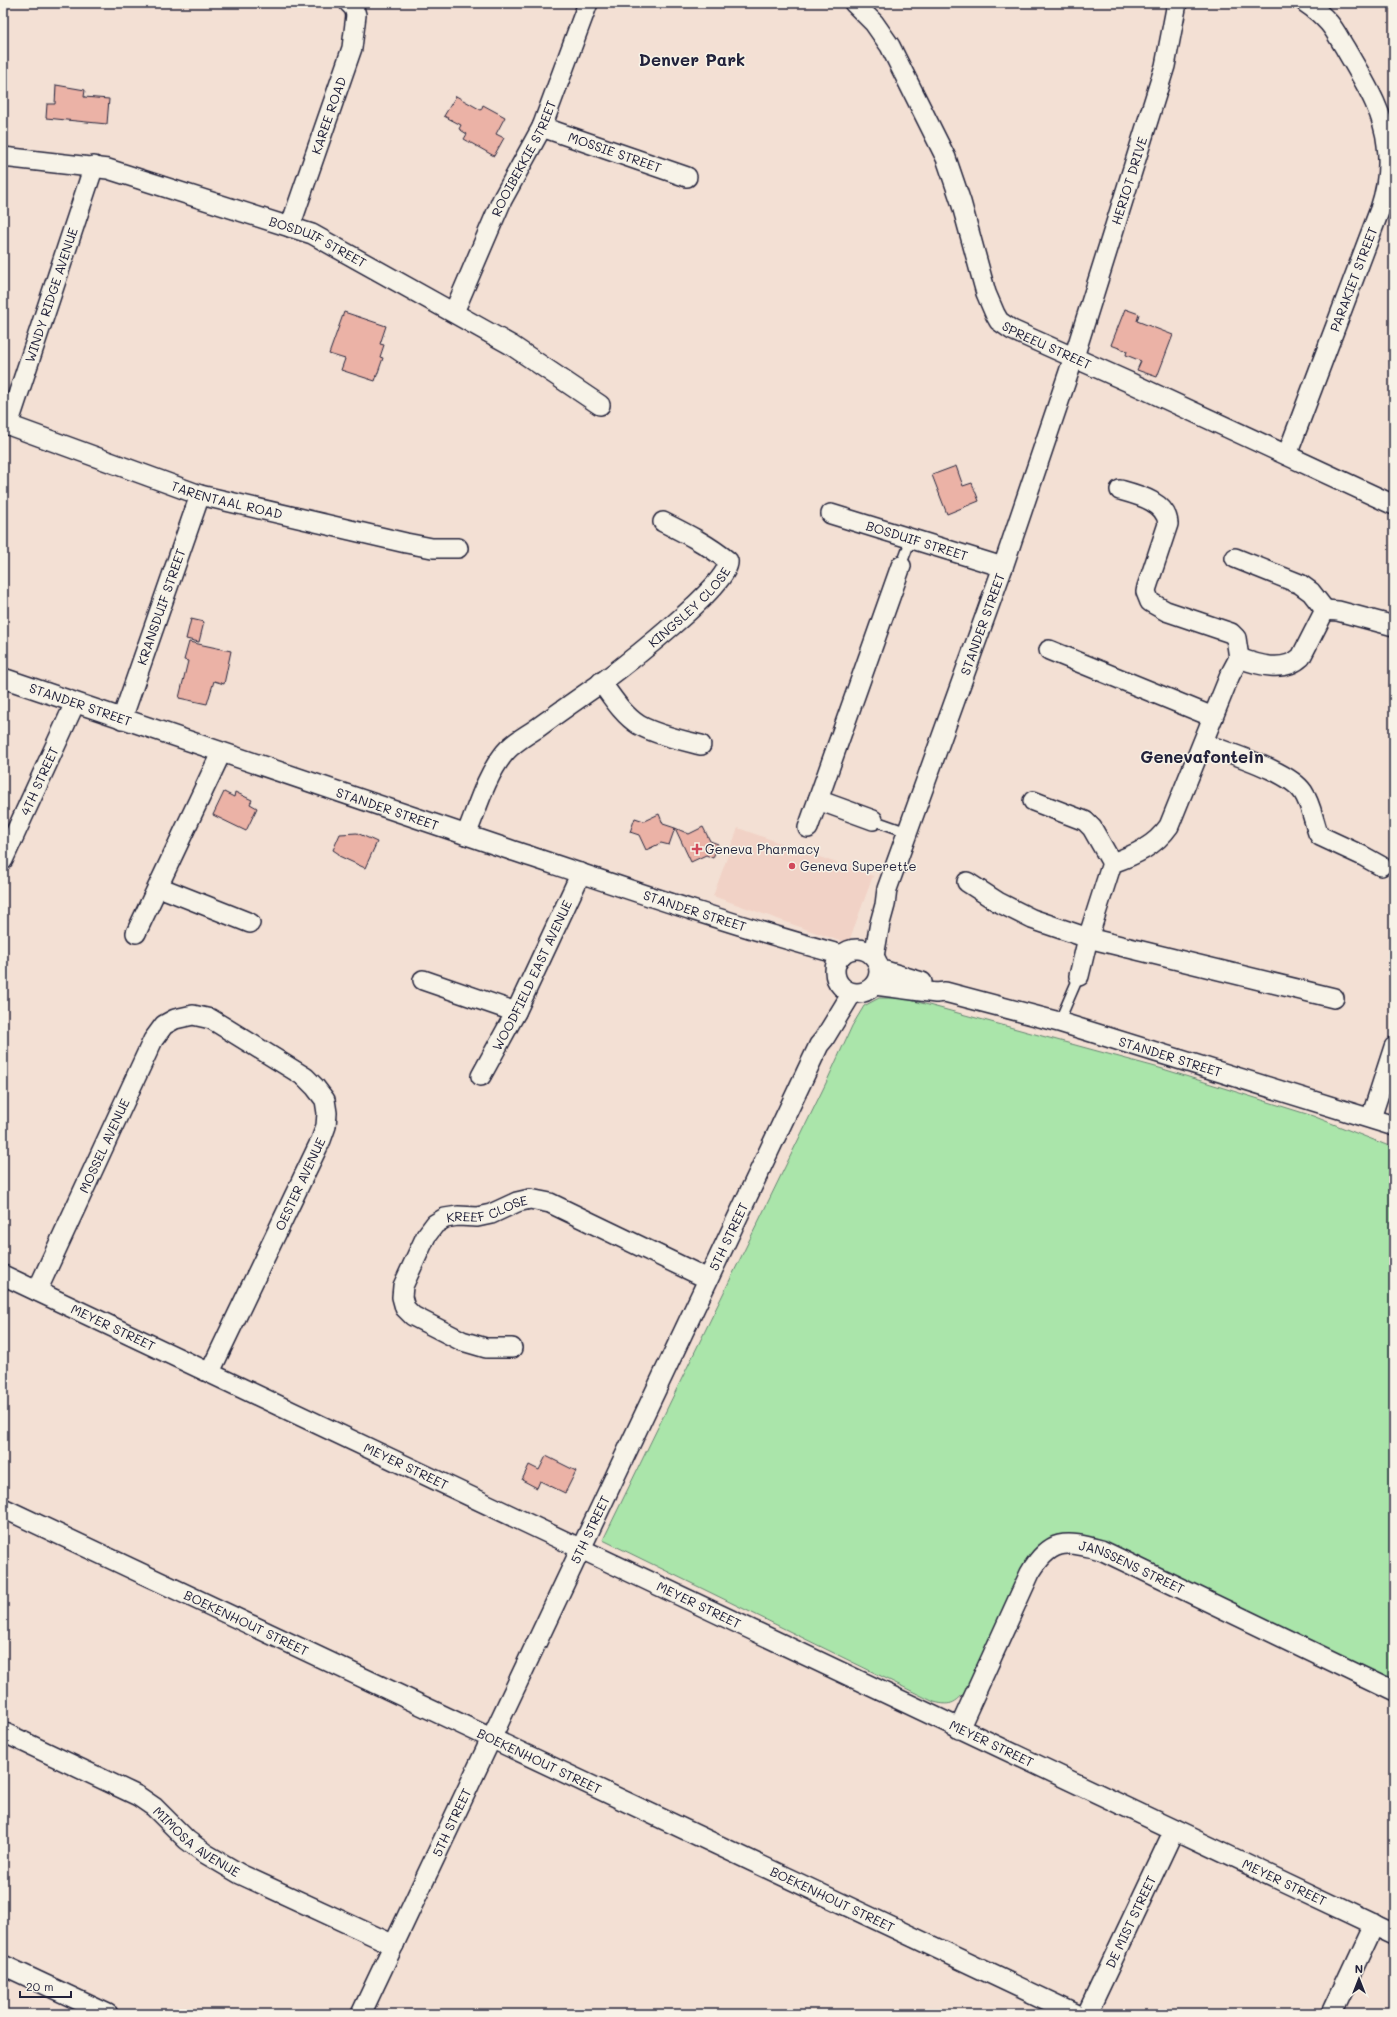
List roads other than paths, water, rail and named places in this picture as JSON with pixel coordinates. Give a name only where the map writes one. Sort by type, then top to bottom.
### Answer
[{"type":"street","name":"KAREE ROAD","points":[[290,227],[352,48],[356,15],[354,8],[349,3]]},
{"type":"street","name":"ROOIBEKKIE STREET","points":[[454,312],[502,200],[542,127],[588,3]]},
{"type":"street","name":"SPREEU STREET","points":[[854,3],[874,23],[890,46],[911,84],[946,158],[961,202],[986,293],[999,321],[1012,330],[1048,347],[1074,357],[1394,505]]},
{"type":"street","name":"HERIOT DRIVE","points":[[1074,357],[1165,66],[1177,3]]},
{"type":"street","name":"PARAKIET STREET","points":[[1287,455],[1380,209],[1386,190],[1388,172],[1385,132],[1363,79],[1330,24],[1319,12],[1306,3]]},
{"type":"street","name":"MOSSIE STREET","points":[[542,127],[686,177]]},
{"type":"street","name":"BOSDUIF STREET","points":[[3,157],[94,166],[108,169],[312,234],[511,345],[600,405]]},
{"type":"street","name":"WINDY RIDGE AVENUE","points":[[6,424],[94,166]]},
{"type":"street","name":"STANDER STREET","points":[[1074,357],[1003,567],[887,889],[885,905],[880,922],[876,970],[912,978],[937,987],[944,992],[1059,1022],[1394,1126]]},
{"type":"street","name":"TARENTAAL ROAD","points":[[6,424],[200,495],[406,543],[432,548],[458,548]]},
{"type":"street","points":[[1112,862],[1141,851],[1165,832],[1204,744],[1213,717],[1239,658],[1236,638],[1231,633],[1166,611],[1150,602],[1146,587],[1168,524],[1167,515],[1162,508],[1137,495],[1120,490]]},
{"type":"street","name":"KRANSDUIF STREET","points":[[122,719],[200,495]]},
{"type":"street","name":"BOSDUIF STREET","points":[[831,514],[1003,567]]},
{"type":"street","name":"KINGSLEY CLOSE","points":[[466,835],[491,776],[503,754],[647,647],[700,601],[728,570],[728,561],[722,556],[663,522]]},
{"type":"street","points":[[1235,558],[1300,584],[1310,592],[1325,610],[1338,611],[1394,626]]},
{"type":"street","points":[[808,828],[901,566]]},
{"type":"street","points":[[1239,658],[1273,667],[1296,662],[1301,657],[1325,610]]},
{"type":"street","points":[[1049,650],[1213,717]]},
{"type":"street","name":"STANDER STREET","points":[[3,678],[221,753],[773,936],[844,970],[871,919],[878,902],[887,889]]},
{"type":"street","points":[[601,682],[620,708],[638,724],[661,734],[701,745]]},
{"type":"street","name":"4TH STREET","points":[[3,860],[75,703]]},
{"type":"street","points":[[1204,744],[1270,769],[1292,781],[1307,798],[1320,836],[1381,866]]},
{"type":"street","points":[[136,934],[221,753]]},
{"type":"street","points":[[818,800],[873,820]]},
{"type":"street","points":[[1032,801],[1085,821],[1092,828],[1112,862],[1088,938],[1079,976]]},
{"type":"street","name":"WOODFIELD EAST AVENUE","points":[[482,1076],[516,1012],[581,873]]},
{"type":"street","points":[[967,882],[998,902],[1032,919],[1088,938],[1334,998]]},
{"type":"street","points":[[159,887],[250,923]]},
{"type":"street","points":[[862,950],[876,970],[868,991],[861,994],[844,970],[862,950]]},
{"type":"street","name":"5TH STREET","points":[[361,2014],[819,1045],[819,1037],[844,970]]},
{"type":"street","points":[[423,980],[516,1012]]},
{"type":"street","name":"MOSSEL AVENUE","points":[[37,1291],[153,1040],[164,1025],[175,1018],[186,1015]]},
{"type":"street","name":"OESTER AVENUE","points":[[186,1015],[211,1018],[305,1077],[326,1100],[327,1113],[326,1126],[321,1140],[210,1372]]},
{"type":"street","points":[[1371,1118],[1394,1047]]},
{"type":"street","name":"KREEF CLOSE","points":[[512,1348],[486,1348],[462,1341],[413,1316],[406,1308],[402,1297],[403,1286],[426,1236],[435,1224],[445,1218],[458,1216],[477,1217],[491,1214],[517,1202],[530,1199],[550,1203],[708,1279]]},
{"type":"street","name":"MEYER STREET","points":[[3,1275],[1394,1934]]},
{"type":"street","name":"BOEKENHOUT STREET","points":[[3,1508],[1076,2014]]},
{"type":"street","name":"JANSSENS STREET","points":[[959,1729],[1030,1573],[1039,1557],[1051,1548],[1061,1544],[1079,1544],[1100,1550],[1394,1691]]},
{"type":"street","name":"MIMOSA AVENUE","points":[[3,1732],[138,1796],[154,1807],[187,1840],[206,1854],[240,1874],[394,1945]]},
{"type":"street","name":"DE MIST STREET","points":[[1087,2014],[1174,1830]]},
{"type":"street","points":[[1332,2014],[1374,1924]]},
{"type":"street","points":[[3,1965],[108,2014]]},
{"type":"lane","points":[[901,566],[910,538]]},
{"type":"lane","points":[[873,820],[907,832]]},
{"type":"lane","points":[[1059,1022],[1079,976]]},
{"type":"place","name":"Geneva Pharmacy","points":[[697,849]]},
{"type":"place","name":"Geneva Superette","points":[[792,866]]},
{"type":"district","name":"Denver Park","points":[[692,60]]},
{"type":"district","name":"Genevafontein","points":[[1202,757]]}]
